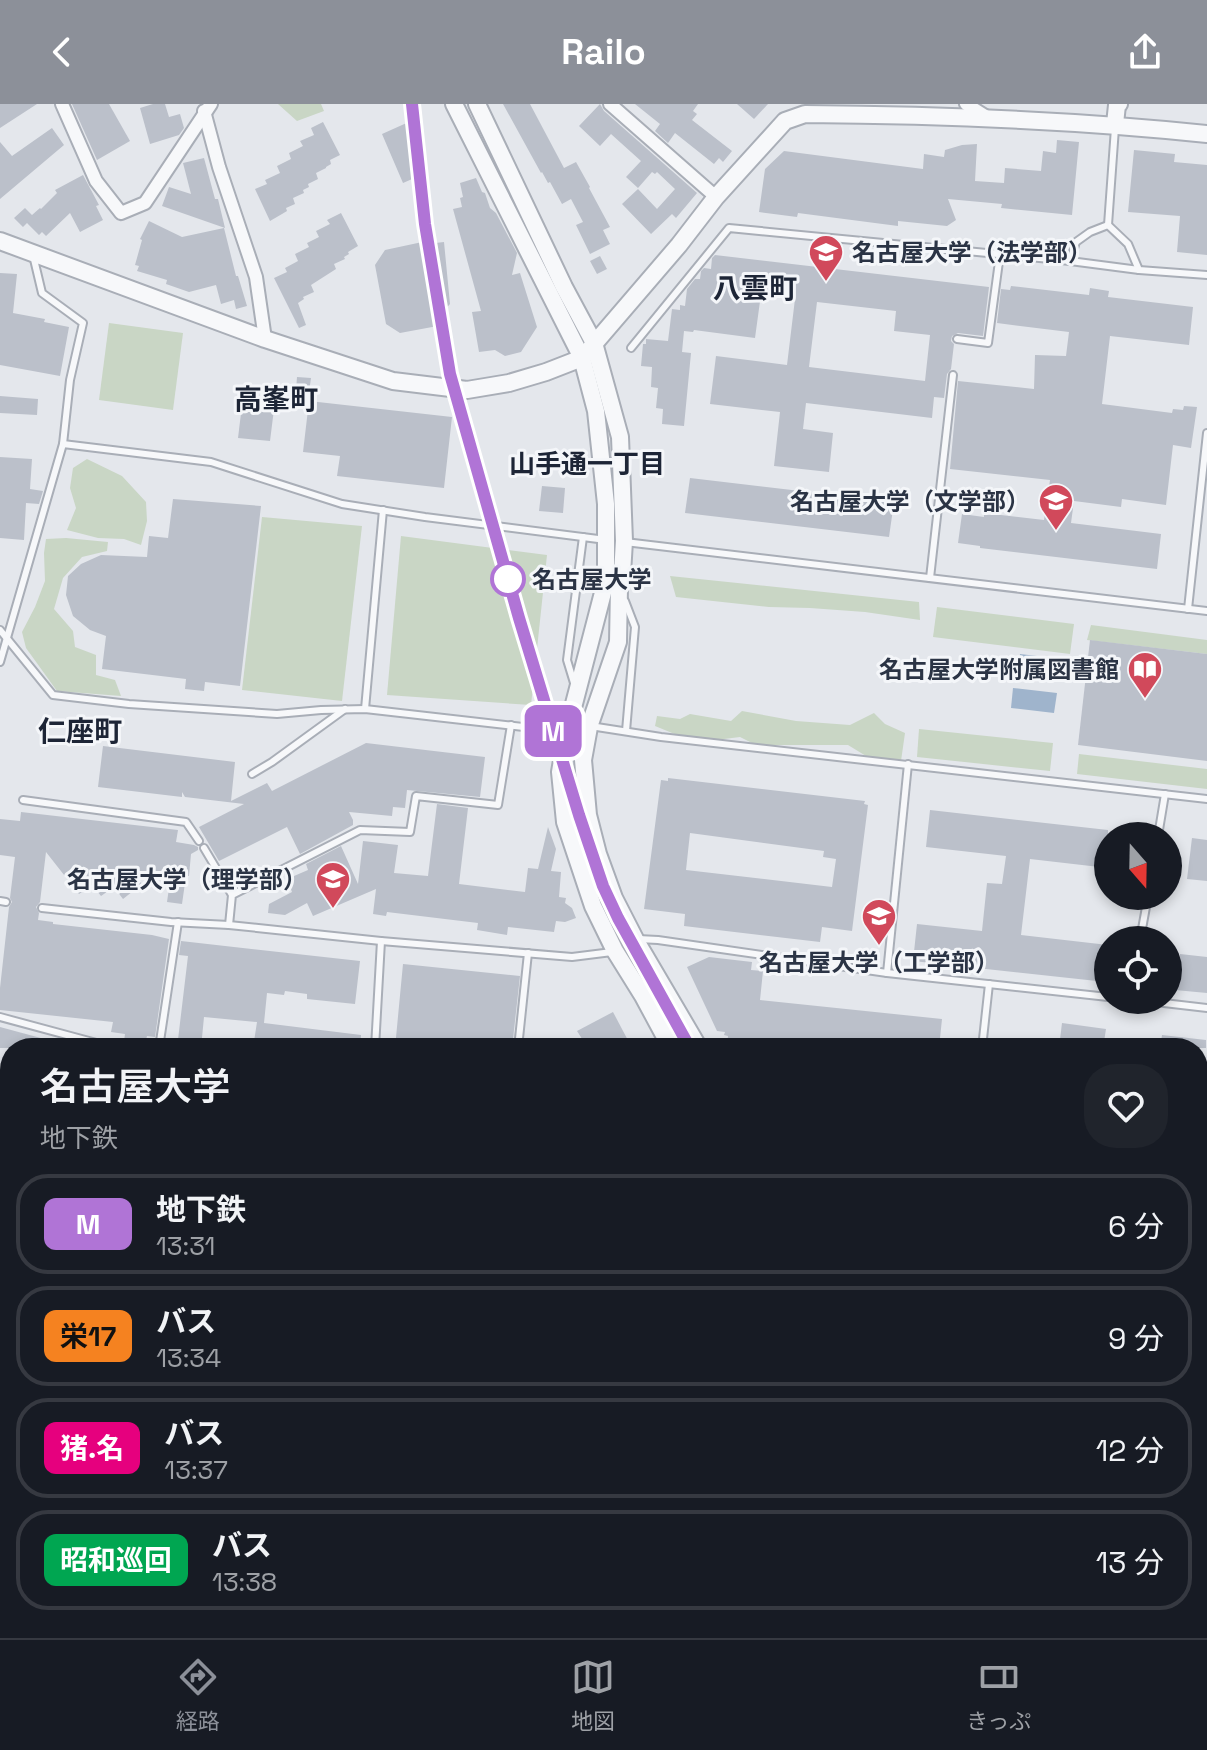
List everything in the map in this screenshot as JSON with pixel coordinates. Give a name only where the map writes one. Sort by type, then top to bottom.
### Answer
[{"type":"street","points":[[62,104],[96,181],[121,213],[145,203],[206,107]]},
{"type":"street","points":[[454,104],[582,358],[596,411],[606,504],[606,581],[568,727],[560,772],[565,822],[593,906],[615,951],[666,1038]]},
{"type":"street","points":[[477,104],[594,343],[620,437],[624,541],[618,642],[589,727],[583,760],[588,815],[614,898],[693,1038]]},
{"type":"street","points":[[610,104],[716,197]]},
{"type":"street","points":[[0,241],[265,339],[393,381],[467,390],[509,383],[582,358],[716,197],[799,104]]},
{"type":"street","points":[[966,104],[987,117]]},
{"type":"street","points":[[1115,124],[1119,104]]},
{"type":"street","points":[[206,107],[219,167],[256,277],[265,339]]},
{"type":"street","points":[[785,121],[805,114],[987,117],[1115,124],[1207,134]]},
{"type":"lane","points":[[1108,225],[1115,124]]},
{"type":"lane","points":[[1070,261],[1076,242],[1108,225]]},
{"type":"lane","points":[[1108,225],[1128,244],[1139,270]]},
{"type":"lane","points":[[631,348],[729,228],[1207,275]]},
{"type":"lane","points":[[0,662],[63,444],[70,380],[83,323],[42,293],[32,254]]},
{"type":"lane","points":[[957,339],[988,343],[1000,254]]},
{"type":"lane","points":[[930,578],[953,375]]},
{"type":"lane","points":[[1188,609],[1207,433]]},
{"type":"lane","points":[[63,444],[211,462],[342,504],[383,510],[604,540],[1207,611]]},
{"type":"lane","points":[[365,709],[383,510]]},
{"type":"lane","points":[[578,693],[567,660],[583,537]]},
{"type":"lane","points":[[619,588],[635,627],[626,731]]},
{"type":"lane","points":[[0,630],[53,695],[129,704],[277,714],[365,709],[511,725],[589,727],[1207,799]]},
{"type":"lane","points":[[252,774],[345,709]]},
{"type":"lane","points":[[232,895],[360,830],[410,832],[416,796],[498,805],[511,725]]},
{"type":"lane","points":[[887,973],[908,764]]},
{"type":"lane","points":[[1160,822],[1165,794]]},
{"type":"lane","points":[[23,800],[186,822],[232,895],[229,925]]},
{"type":"lane","points":[[42,908],[572,957],[615,951]]},
{"type":"lane","points":[[161,1038],[178,922]]},
{"type":"lane","points":[[635,939],[887,973],[1094,995]]},
{"type":"lane","points":[[376,1038],[381,941]]},
{"type":"lane","points":[[519,1038],[528,953]]},
{"type":"lane","points":[[983,1038],[989,984]]},
{"type":"lane","points":[[1182,1005],[1207,1008]]},
{"type":"lane","points":[[0,1017],[78,1038]]},
{"type":"green space","points":[[278,104],[321,104],[324,111],[297,121]]},
{"type":"green space","points":[[109,323],[183,333],[173,410],[99,400]]},
{"type":"green space","points":[[87,459],[122,476],[146,502],[147,521],[141,545],[124,539],[98,538],[67,530],[76,508],[70,488],[73,468]]},
{"type":"green space","points":[[262,517],[362,526],[342,701],[242,690]]},
{"type":"green space","points":[[401,536],[547,555],[531,705],[387,695]]},
{"type":"green space","points":[[46,539],[108,542],[107,551],[82,557],[63,578],[54,609],[73,631],[75,647],[96,655],[96,675],[115,680],[121,696],[57,691],[26,648],[22,632],[45,581]]},
{"type":"green space","points":[[670,576],[919,602],[920,620],[865,612],[769,607],[676,597]]},
{"type":"green space","points":[[937,607],[1074,624],[1070,654],[933,637]]},
{"type":"green space","points":[[1091,625],[1207,640],[1207,654],[1087,640]]},
{"type":"green space","points":[[742,711],[796,721],[850,725],[874,713],[885,724],[905,733],[901,761],[866,756],[848,745],[756,745],[740,737],[716,740],[677,735],[655,726],[657,716],[680,719],[690,714],[731,721]]},
{"type":"green space","points":[[919,729],[1053,743],[1050,771],[917,757]]},
{"type":"green space","points":[[1079,754],[1207,769],[1207,789],[1077,774]]},
{"type":"water","points":[[1020,654],[1063,659],[1060,679],[1017,674]]},
{"type":"water","points":[[1013,688],[1057,693],[1054,713],[1011,708]]},
{"type":"building","points":[[0,104],[37,104],[0,128]]},
{"type":"building","points":[[72,104],[109,104],[130,141],[97,160]]},
{"type":"building","points":[[165,104],[169,117],[180,114],[184,128],[179,135],[150,144],[140,108]]},
{"type":"building","points":[[503,104],[530,104],[564,168],[576,162],[610,227],[603,230],[610,244],[590,254],[576,225],[583,222],[571,199],[562,204]]},
{"type":"building","points":[[600,104],[604,111],[697,193],[676,218],[672,214],[651,234],[622,204],[638,189],[657,209],[675,189],[657,172],[652,172],[638,188],[626,177],[641,161],[611,134],[600,146],[579,126]]},
{"type":"building","points":[[635,104],[698,104],[693,111],[697,114],[692,120],[732,151],[723,162],[719,158],[714,164],[675,133],[668,143],[655,131],[660,124]]},
{"type":"building","points":[[737,104],[768,104],[754,119]]},
{"type":"building","points":[[411,121],[419,140],[414,148],[419,160],[413,162],[419,176],[403,183],[382,134]]},
{"type":"building","points":[[323,122],[340,155],[316,173],[318,179],[308,184],[304,193],[293,198],[295,204],[270,221],[255,189],[280,173],[277,166],[291,159],[289,153],[303,146],[300,141],[314,135],[311,128]]},
{"type":"building","points":[[52,128],[64,145],[0,199],[0,142],[12,156]]},
{"type":"building","points":[[1057,140],[1079,142],[1072,215],[948,199],[956,220],[947,226],[898,221],[898,226],[798,213],[797,217],[759,212],[765,169],[784,151],[923,169],[924,154],[944,157],[945,150],[977,144],[975,181],[1004,183],[1005,168],[1041,171],[1043,151],[1056,153]]},
{"type":"building","points":[[1134,150],[1175,154],[1174,162],[1207,165],[1207,255],[1177,252],[1180,216],[1128,212]]},
{"type":"building","points":[[204,158],[225,228],[162,206],[169,187],[191,194],[183,163]]},
{"type":"building","points":[[83,175],[99,205],[96,206],[103,220],[80,232],[70,213],[46,236],[42,232],[39,235],[27,223],[23,227],[14,218],[25,208],[32,215],[57,193],[55,190]]},
{"type":"building","points":[[476,178],[517,253],[512,275],[520,273],[537,327],[521,352],[505,356],[495,350],[479,352],[472,312],[481,311],[453,209],[462,207],[460,183]]},
{"type":"building","points":[[341,213],[358,246],[348,252],[345,259],[334,264],[336,269],[311,285],[314,292],[298,303],[306,325],[299,328],[274,278],[287,272],[285,268],[298,261],[295,254],[319,237],[316,231],[330,224],[327,220]]},
{"type":"building","points":[[149,221],[182,237],[224,228],[247,306],[236,309],[234,300],[221,304],[216,285],[189,292],[166,284],[167,280],[137,271],[139,266],[135,265],[140,239]]},
{"type":"building","points":[[427,241],[427,244],[444,242],[450,304],[441,314],[443,325],[400,333],[386,324],[375,265],[385,250]]},
{"type":"building","points":[[715,255],[989,287],[983,336],[958,333],[952,336],[951,369],[947,374],[944,398],[934,397],[932,418],[806,403],[803,429],[833,433],[829,472],[774,466],[780,412],[710,404],[716,356],[787,365],[795,299],[761,294],[755,338],[684,331],[682,352],[691,353],[684,426],[662,424],[663,409],[656,408],[658,388],[651,387],[652,367],[641,366],[646,339],[668,341],[672,309],[680,310],[680,305],[685,306],[687,289],[695,279],[700,279],[704,268],[711,269]],"holes":[[[817,302],[896,311],[894,331],[930,335],[925,381],[809,367]]]},
{"type":"building","points":[[600,256],[607,269],[597,274],[590,261]]},
{"type":"building","points":[[0,273],[17,274],[13,313],[69,327],[60,376],[0,365]]},
{"type":"building","points":[[1011,286],[1089,295],[1090,288],[1109,291],[1108,297],[1193,307],[1189,345],[1110,336],[1102,404],[1172,413],[1173,409],[1183,410],[1184,406],[1197,407],[1191,448],[1173,445],[1166,505],[1122,499],[1121,507],[1074,501],[1071,523],[1161,534],[1157,569],[958,543],[962,514],[984,517],[984,513],[1044,520],[1050,480],[950,469],[958,381],[1034,389],[1035,355],[1066,356],[1069,332],[997,323],[1001,289],[1010,290]]},
{"type":"building","points":[[297,377],[311,378],[309,392],[296,390]]},
{"type":"building","points":[[0,396],[38,399],[37,415],[0,413]]},
{"type":"building","points":[[309,401],[452,417],[444,488],[337,476],[340,456],[303,452]]},
{"type":"building","points":[[242,405],[274,409],[270,441],[238,438]]},
{"type":"building","points":[[0,457],[32,459],[30,489],[43,491],[39,504],[26,503],[24,540],[0,538]]},
{"type":"building","points":[[690,478],[894,502],[889,537],[685,513]]},
{"type":"building","points":[[542,486],[565,488],[563,513],[539,511]]},
{"type":"building","points":[[173,499],[261,506],[240,686],[205,682],[204,691],[185,689],[186,679],[102,669],[106,636],[90,630],[73,616],[66,595],[68,576],[81,564],[101,555],[147,557],[149,536],[168,538]]},
{"type":"building","name":"名古屋大学附属図書館","points":[[1090,640],[1207,654],[1207,761],[1078,745]]},
{"type":"building","points":[[366,743],[485,757],[480,797],[407,790],[405,808],[393,807],[392,816],[349,812],[353,825],[300,854],[287,827],[219,861],[199,827],[244,804],[185,797],[182,792],[182,797],[98,787],[103,746],[235,762],[231,801],[267,783],[272,791]]},
{"type":"building","points":[[668,778],[865,801],[864,804],[868,805],[852,931],[822,927],[820,942],[684,926],[685,914],[644,909],[661,780],[668,781]],"holes":[[[690,833],[824,851],[823,857],[836,859],[832,887],[686,870]]]},
{"type":"building","points":[[437,804],[468,808],[459,884],[525,892],[528,868],[538,869],[548,827],[556,849],[551,871],[561,872],[559,897],[566,898],[565,903],[572,908],[576,918],[556,921],[554,932],[508,927],[507,935],[477,930],[478,923],[387,912],[386,916],[373,914],[376,889],[313,916],[307,903],[285,915],[268,913],[269,904],[292,892],[287,879],[308,870],[306,864],[341,846],[358,884],[363,841],[398,845],[394,873],[428,876]]},
{"type":"building","points":[[930,810],[1094,828],[1094,866],[1030,859],[1021,935],[1094,943],[1094,981],[913,961],[917,924],[982,931],[987,883],[1002,884],[1006,856],[926,847]]},
{"type":"building","points":[[21,812],[178,830],[176,842],[198,847],[191,854],[182,904],[167,902],[171,874],[130,870],[142,884],[123,899],[114,887],[101,896],[92,885],[79,894],[46,852],[40,902],[36,907],[38,920],[169,939],[155,1037],[124,1038],[125,1034],[111,1032],[113,1022],[0,1010],[15,857],[0,855],[0,819],[20,821]]},
{"type":"building","points":[[1192,838],[1207,840],[1207,881],[1187,879]]},
{"type":"building","points":[[181,941],[360,961],[355,1004],[307,999],[307,994],[285,991],[284,995],[267,993],[264,1023],[361,1035],[361,1038],[255,1038],[257,1022],[204,1017],[202,1038],[178,1038],[188,956],[179,955]]},
{"type":"building","points":[[1182,954],[1207,957],[1207,993],[1182,991]]},
{"type":"building","points":[[709,957],[752,962],[751,970],[763,971],[760,1000],[942,1019],[940,1038],[728,1038],[725,1032],[717,1031],[687,967]]},
{"type":"building","points":[[403,964],[520,976],[513,1038],[396,1038]]},
{"type":"building","points":[[613,1012],[627,1038],[582,1038],[577,1031]]},
{"type":"building","points":[[1062,1023],[1106,1029],[1105,1038],[1060,1038]]},
{"type":"building","points":[[0,1027],[41,1038],[0,1038]]},
{"type":"building","points":[[1162,1035],[1188,1038],[1162,1038]]},
{"type":"metro line","name":"M","points":[[412,104],[425,224],[450,374],[519,618],[603,886],[684,1038]]},
{"type":"place","name":"名古屋大学（法学部）","points":[[826,283]]},
{"type":"place","name":"名古屋大学（文学部）","points":[[1056,532]]},
{"type":"place","name":"名古屋大学","points":[[508,579]]},
{"type":"place","name":"名古屋大学附属図書館","points":[[1145,700]]},
{"type":"place","name":"名古屋大学（理学部）","points":[[333,910]]},
{"type":"place","name":"名古屋大学（工学部）","points":[[879,947]]},
{"type":"district","name":"八雲町","points":[[755,288]]},
{"type":"district","name":"高峯町","points":[[276,399]]},
{"type":"district","name":"山手通一丁目","points":[[587,464]]},
{"type":"district","name":"仁座町","points":[[80,731]]}]
